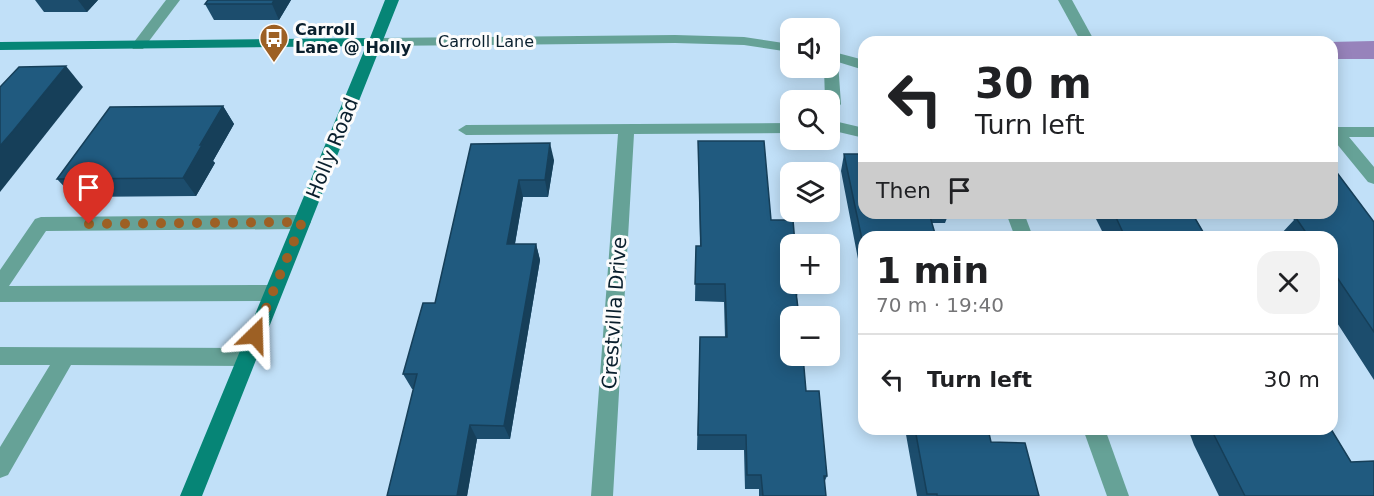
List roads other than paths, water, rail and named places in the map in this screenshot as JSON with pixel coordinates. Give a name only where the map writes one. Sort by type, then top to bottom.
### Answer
[{"type":"main road","name":"Holly Road","points":[[191,496],[393,0]]},
{"type":"main road","name":"Carroll Lane","points":[[0,46],[375,42]]},
{"type":"street","points":[[138,46],[173,0]]},
{"type":"street","points":[[1065,0],[1085,36]]},
{"type":"street","name":"Carroll Lane","points":[[375,42],[675,39],[744,41],[780,46]]},
{"type":"street","points":[[840,58],[858,63]]},
{"type":"street","points":[[466,130],[780,128]]},
{"type":"street","points":[[840,128],[858,132]]},
{"type":"street","name":"Crestvilla Drive","points":[[602,496],[626,129]]},
{"type":"street","points":[[1338,132],[1374,132]]},
{"type":"street","points":[[1338,137],[1374,178]]},
{"type":"street","points":[[0,285],[42,225],[302,222]]},
{"type":"street","points":[[0,294],[272,293]]},
{"type":"street","points":[[0,356],[247,357]]},
{"type":"street","points":[[0,467],[66,356]]},
{"type":"street","points":[[1096,435],[1118,496]]},
{"type":"waterway","points":[[1338,50],[1374,50]]},
{"type":"place","name":"Carroll Lane @ Holly","points":[[274,64]]}]
